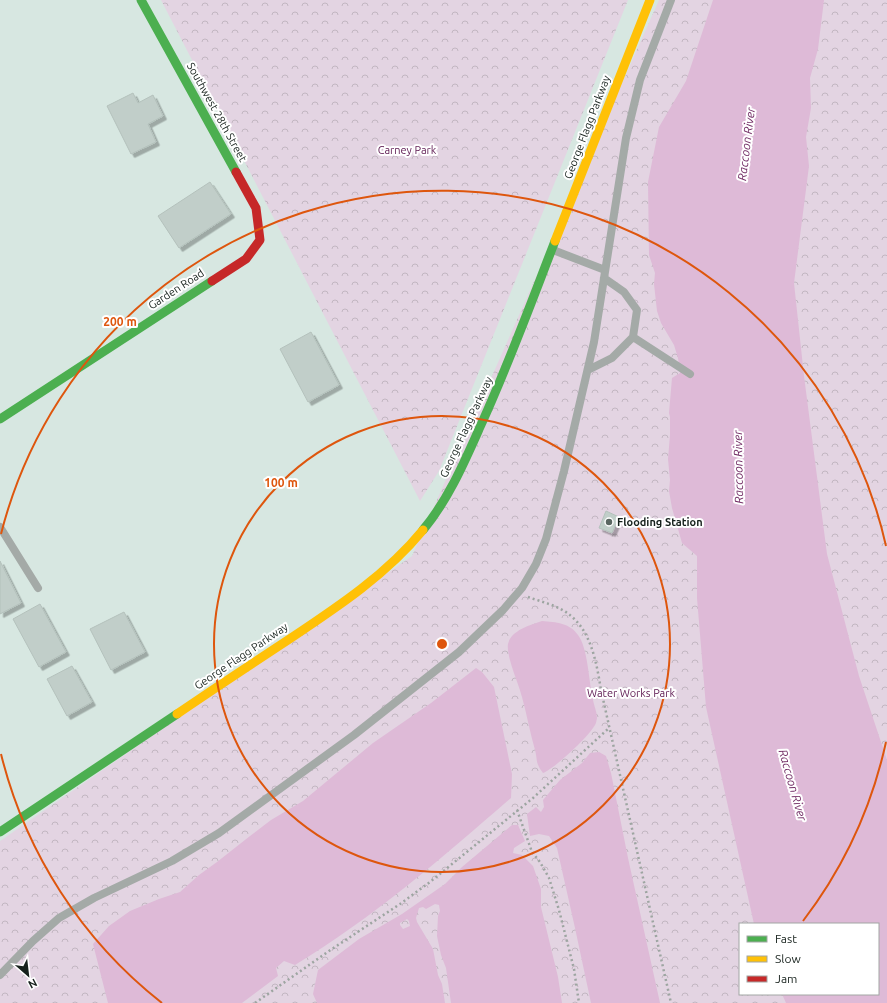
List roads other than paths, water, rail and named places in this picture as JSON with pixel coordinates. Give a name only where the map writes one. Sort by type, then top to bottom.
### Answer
[{"type":"street","name":"Southwest 28th Street","points":[[141,0],[256,208],[260,240]]},
{"type":"street","name":"George Flagg Parkway","points":[[0,832],[328,612],[379,575],[405,550],[433,518],[461,470],[496,392],[650,0]]},
{"type":"street","name":"Garden Road","points":[[0,418],[246,259],[260,240]]},
{"type":"lane","points":[[0,975],[33,941],[59,918],[94,898],[172,861],[206,841],[232,824],[348,740],[459,652],[504,610],[517,594],[536,564],[546,539],[588,370],[626,138],[640,80],[670,0]]},
{"type":"lane","points":[[552,250],[604,274],[624,292],[637,310],[633,337],[612,358],[588,370]]},
{"type":"lane","points":[[633,337],[690,374]]},
{"type":"lane","points":[[0,527],[38,588]]},
{"type":"water","name":"Raccoon River","points":[[713,0],[824,0],[818,49],[810,78],[811,108],[806,137],[809,166],[794,283],[804,376],[827,554],[859,676],[887,760],[887,1003],[786,1003],[782,995],[879,995],[879,923],[754,923],[706,707],[697,598],[697,556],[682,543],[672,508],[669,491],[669,413],[672,378],[680,373],[674,345],[661,323],[657,311],[654,284],[655,273],[649,255],[648,182],[659,127],[686,81]]},
{"type":"water","points":[[542,621],[567,626],[578,635],[584,648],[593,702],[597,714],[596,723],[580,743],[563,759],[543,773],[537,762],[524,704],[508,649],[508,644],[513,635],[527,626]]},
{"type":"water","points":[[476,668],[482,672],[494,687],[512,774],[511,798],[433,865],[352,928],[295,965],[284,961],[276,968],[278,976],[242,1003],[108,1003],[93,944],[109,926],[130,911],[180,892],[199,875],[271,820],[303,801],[373,743],[431,703]]},
{"type":"water","points":[[599,752],[606,756],[611,773],[660,1003],[591,1003],[557,848],[549,836],[539,834],[530,836],[527,814],[536,807],[541,812],[544,807],[543,800],[560,780],[582,763],[590,753]]},
{"type":"water","points":[[512,825],[518,825],[525,841],[514,848],[513,853],[522,855],[533,866],[541,889],[541,907],[558,977],[562,1003],[451,1003],[446,968],[441,955],[437,936],[438,916],[440,911],[439,905],[435,904],[426,909],[423,907],[419,908],[416,918],[433,949],[445,1003],[317,1003],[313,994],[318,970],[359,939],[402,914],[445,884],[462,867]],"holes":[[[407,919],[410,926],[403,929],[400,923]]]},
{"type":"place","name":"Flooding Station","points":[[609,522]]},
{"type":"park label","name":"Carney Park","points":[[407,150]]},
{"type":"park label","name":"Water Works Park","points":[[631,693]]}]
